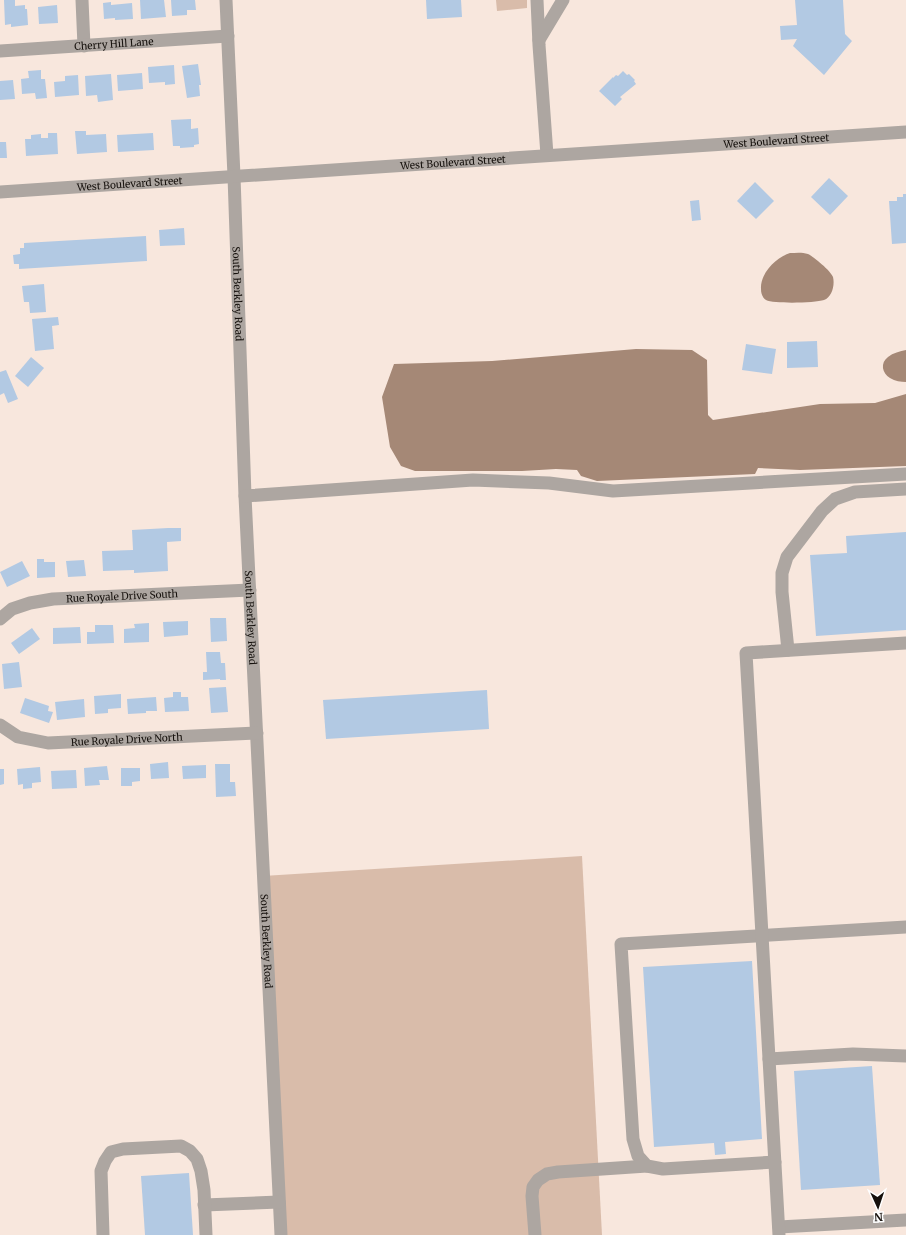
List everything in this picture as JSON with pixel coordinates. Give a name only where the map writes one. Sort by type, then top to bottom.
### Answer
[{"type":"street","points":[[82,0],[84,46]]},
{"type":"street","name":"South Berkley Road","points":[[226,0],[234,176],[245,496],[281,1235]]},
{"type":"street","points":[[537,0],[538,40],[547,155]]},
{"type":"street","points":[[538,40],[563,0]]},
{"type":"street","name":"Cherry Hill Lane","points":[[0,51],[228,36]]},
{"type":"street","name":"West Boulevard Street","points":[[0,192],[906,132]]},
{"type":"street","points":[[245,496],[473,480],[549,483],[613,491],[906,474]]},
{"type":"street","points":[[788,650],[782,592],[782,573],[787,557],[822,511],[835,499],[854,492],[906,489]]},
{"type":"street","name":"Rue Royale Drive South","points":[[0,620],[12,609],[30,602],[53,599],[250,590]]},
{"type":"street","points":[[906,643],[746,653],[779,1231],[906,1220]]},
{"type":"street","name":"Rue Royale Drive North","points":[[0,725],[18,737],[48,743],[257,733]]},
{"type":"street","points":[[647,1166],[638,1156],[633,1139],[621,944],[762,934],[906,927]]},
{"type":"street","points":[[769,1059],[852,1054],[906,1056]]},
{"type":"street","points":[[103,1235],[101,1171],[111,1152],[123,1149],[181,1146],[190,1151],[197,1159],[201,1171],[206,1235]]},
{"type":"street","points":[[535,1235],[532,1196],[533,1187],[538,1180],[547,1174],[647,1166],[663,1169],[775,1162]]},
{"type":"street","points":[[204,1205],[279,1202]]},
{"type":"shaded area","points":[[496,0],[527,0],[527,8],[497,11]]},
{"type":"shaded area","points":[[790,253],[808,254],[832,274],[834,284],[831,294],[827,298],[812,302],[785,303],[770,301],[764,298],[761,292],[761,283],[766,272],[784,255]]},
{"type":"shaded area","points":[[636,349],[692,350],[707,360],[708,415],[713,420],[820,404],[875,403],[906,394],[906,466],[800,470],[758,468],[755,474],[597,481],[581,476],[577,470],[415,471],[401,466],[390,447],[382,397],[394,364],[492,361]]},
{"type":"shaded area","points":[[906,350],[906,382],[898,381],[887,376],[883,368],[885,359],[892,354]]},
{"type":"shaded area","points":[[582,856],[602,1235],[281,1235],[263,876]]},
{"type":"building","points":[[4,0],[15,0],[15,6],[25,5],[25,9],[27,9],[28,25],[11,27],[11,24],[5,25]]},
{"type":"building","points":[[140,0],[164,0],[166,17],[141,19]]},
{"type":"building","points":[[171,0],[195,0],[196,10],[187,10],[187,15],[172,16]]},
{"type":"building","points":[[426,0],[461,0],[462,17],[427,19]]},
{"type":"building","points":[[795,0],[843,0],[845,34],[852,41],[824,75],[793,46],[797,39],[781,40],[780,26],[797,25]]},
{"type":"building","points":[[111,2],[111,5],[132,3],[133,19],[104,19],[103,3]]},
{"type":"building","points":[[57,5],[58,23],[39,24],[38,7]]},
{"type":"building","points":[[198,64],[201,85],[199,85],[200,96],[187,98],[182,66]]},
{"type":"building","points":[[174,65],[175,84],[165,85],[165,82],[149,83],[148,67]]},
{"type":"building","points":[[41,70],[41,79],[45,79],[47,98],[36,99],[35,93],[22,94],[21,79],[29,78],[28,71]]},
{"type":"building","points":[[623,71],[635,80],[634,81],[636,84],[620,97],[622,99],[615,106],[599,91],[613,77],[616,75],[618,76]]},
{"type":"building","points":[[142,73],[143,89],[118,91],[117,75]]},
{"type":"building","points":[[111,74],[113,100],[98,102],[97,95],[86,96],[85,76]]},
{"type":"building","points":[[78,75],[79,95],[55,97],[54,82],[65,81],[65,76]]},
{"type":"building","points":[[13,80],[15,99],[0,100],[0,81]]},
{"type":"building","points":[[191,119],[191,129],[198,128],[199,144],[194,145],[194,147],[180,148],[180,146],[173,146],[171,120]]},
{"type":"building","points":[[75,131],[86,131],[86,135],[106,134],[107,152],[77,154]]},
{"type":"building","points":[[48,133],[57,133],[58,154],[26,156],[25,139],[31,139],[31,135],[41,134],[41,138],[48,138]]},
{"type":"building","points":[[153,133],[154,150],[118,152],[117,135]]},
{"type":"building","points":[[0,142],[6,142],[7,158],[0,158]]},
{"type":"building","points":[[829,178],[848,196],[830,215],[811,197]]},
{"type":"building","points":[[755,182],[774,201],[756,219],[737,201]]},
{"type":"building","points":[[903,194],[906,194],[906,243],[892,244],[889,201],[897,201],[897,197],[903,197]]},
{"type":"building","points":[[699,200],[701,220],[692,221],[690,201]]},
{"type":"building","points":[[184,228],[185,245],[160,246],[159,230]]},
{"type":"building","points":[[146,236],[147,261],[19,269],[19,264],[14,264],[13,255],[20,254],[20,248],[24,248],[24,243]]},
{"type":"building","points":[[44,284],[46,312],[30,313],[29,302],[24,302],[22,286]]},
{"type":"building","points":[[58,317],[59,325],[52,326],[54,349],[35,351],[32,319]]},
{"type":"building","points":[[817,341],[818,367],[787,368],[787,342]]},
{"type":"building","points":[[746,344],[776,349],[772,374],[742,370]]},
{"type":"building","points":[[31,357],[44,368],[28,387],[15,376]]},
{"type":"building","points":[[6,370],[18,399],[8,403],[4,393],[0,395],[0,372]]},
{"type":"building","points":[[181,528],[181,541],[167,542],[168,571],[134,573],[134,570],[103,571],[102,551],[133,550],[132,530]]},
{"type":"building","points":[[906,532],[906,630],[816,636],[810,555],[847,553],[846,536]]},
{"type":"building","points":[[37,559],[44,559],[44,562],[55,562],[55,577],[37,578]]},
{"type":"building","points":[[84,560],[86,576],[68,577],[66,561]]},
{"type":"building","points":[[22,561],[30,576],[7,587],[0,572]]},
{"type":"building","points":[[210,618],[226,618],[227,641],[211,642]]},
{"type":"building","points":[[188,621],[188,635],[164,637],[163,622]]},
{"type":"building","points":[[149,623],[149,642],[124,643],[124,629],[135,628],[134,624]]},
{"type":"building","points":[[95,625],[113,625],[114,643],[87,644],[87,632],[95,632]]},
{"type":"building","points":[[80,627],[81,643],[53,644],[53,628]]},
{"type":"building","points":[[32,628],[40,639],[19,654],[11,643]]},
{"type":"building","points":[[206,652],[220,652],[221,663],[225,663],[226,680],[203,680],[203,672],[207,672]]},
{"type":"building","points":[[19,662],[22,687],[4,689],[2,664]]},
{"type":"building","points":[[226,687],[228,712],[211,713],[209,688]]},
{"type":"building","points":[[487,690],[489,729],[326,739],[323,700]]},
{"type":"building","points":[[173,692],[181,692],[181,697],[188,697],[189,711],[165,712],[164,698],[173,697]]},
{"type":"building","points":[[121,694],[121,708],[108,709],[108,713],[95,714],[94,696]]},
{"type":"building","points":[[156,697],[157,711],[128,714],[127,699]]},
{"type":"building","points":[[25,698],[49,706],[48,711],[53,712],[49,723],[20,713]]},
{"type":"building","points":[[84,699],[85,717],[57,720],[55,702]]},
{"type":"building","points":[[168,762],[169,778],[151,779],[150,764]]},
{"type":"building","points":[[215,764],[230,764],[230,782],[235,782],[236,796],[216,797]]},
{"type":"building","points":[[206,765],[206,778],[183,779],[182,766]]},
{"type":"building","points":[[107,766],[109,780],[99,780],[100,785],[85,786],[84,768]]},
{"type":"building","points":[[40,767],[41,782],[32,783],[32,788],[23,789],[23,784],[18,785],[17,769]]},
{"type":"building","points":[[121,768],[140,768],[140,781],[132,782],[132,786],[121,786]]},
{"type":"building","points":[[0,769],[4,769],[4,784],[0,785]]},
{"type":"building","points":[[76,770],[77,788],[52,789],[51,771]]},
{"type":"building","points":[[752,961],[762,1139],[725,1142],[726,1154],[715,1155],[714,1143],[654,1147],[643,967]]},
{"type":"building","points":[[872,1066],[880,1185],[801,1190],[794,1071]]},
{"type":"building","points":[[189,1173],[193,1235],[145,1235],[141,1176]]}]
